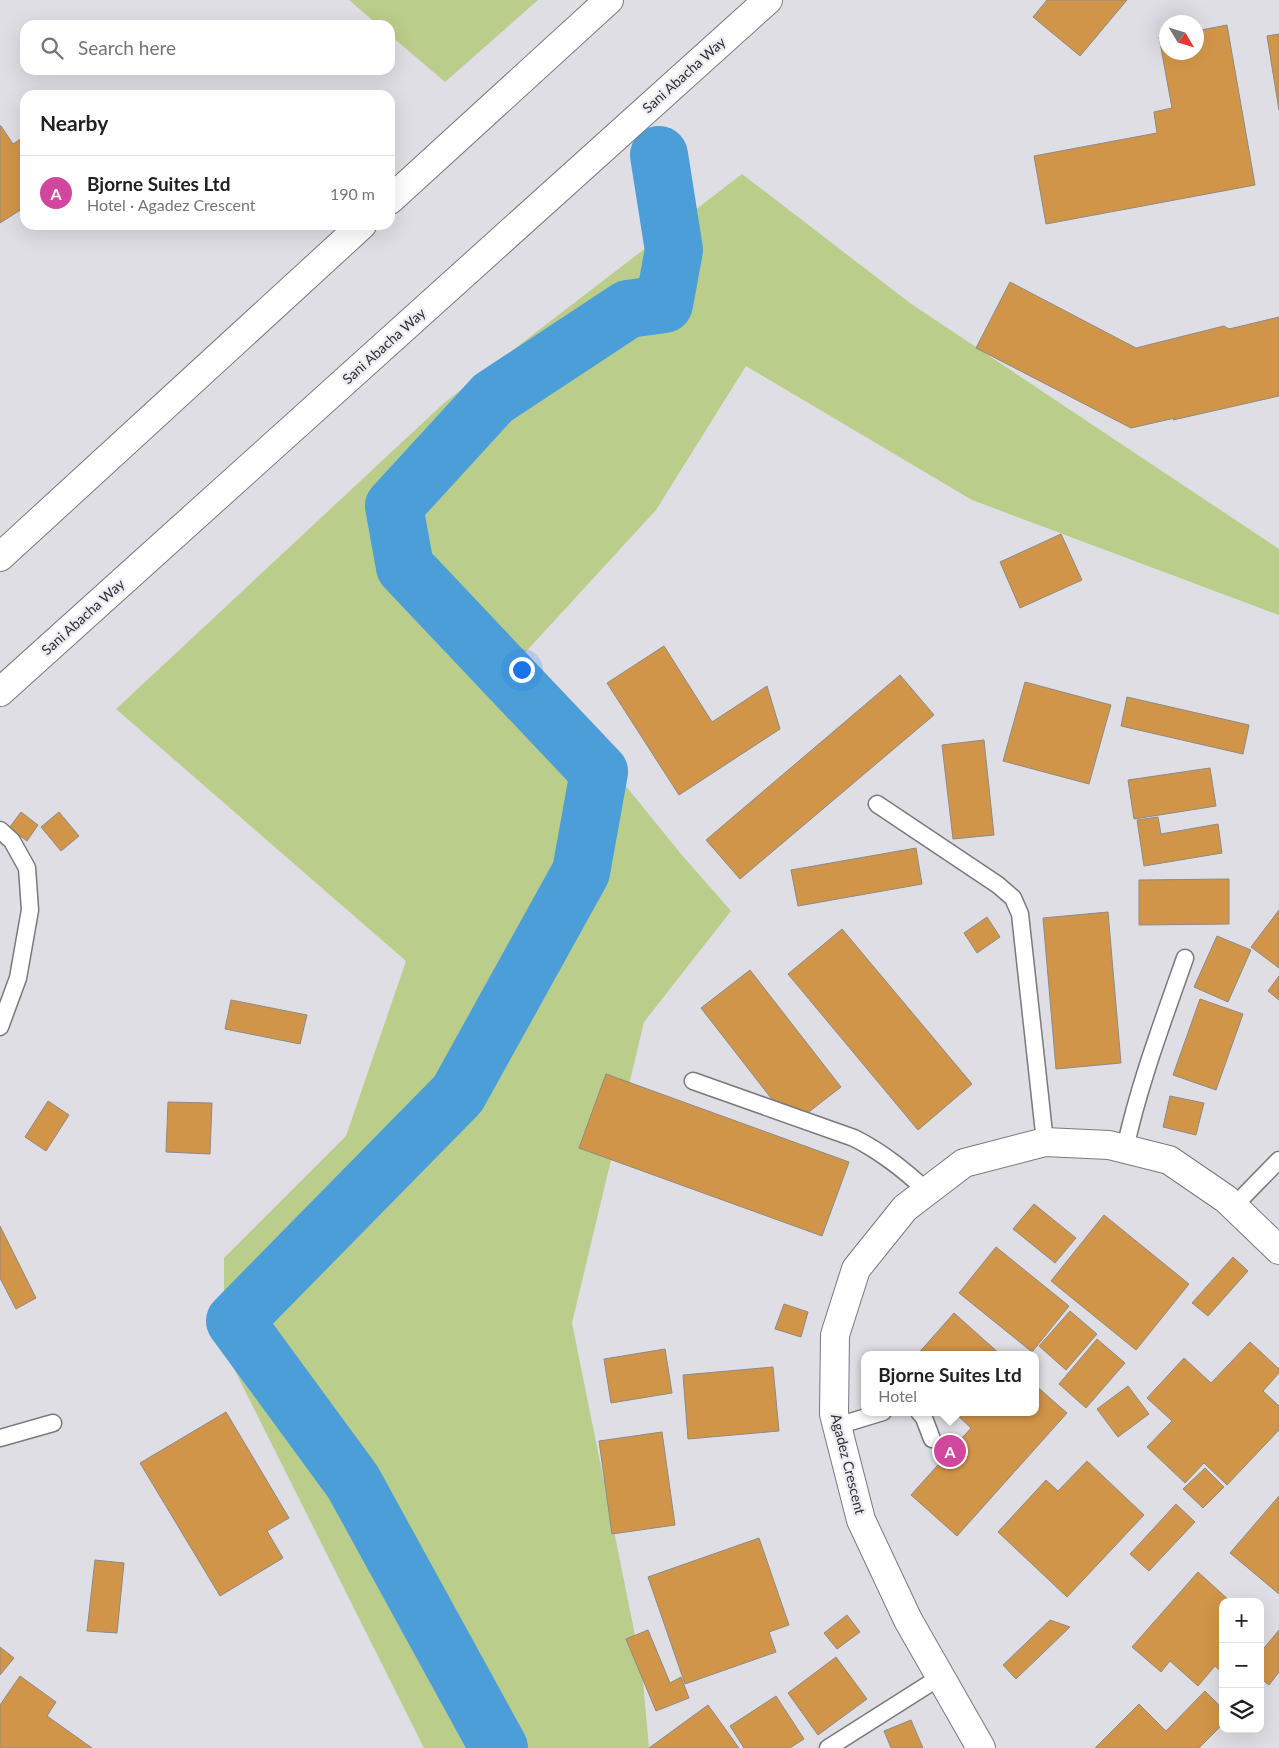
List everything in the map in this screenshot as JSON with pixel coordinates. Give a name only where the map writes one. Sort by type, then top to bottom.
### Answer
[{"type":"main road","points":[[395,195],[609,0]]},
{"type":"main road","name":"Sani Abacha Way","points":[[0,692],[768,0]]},
{"type":"main road","points":[[0,557],[357,230]]},
{"type":"main road","name":"Agadez Crescent","points":[[981,1748],[908,1620],[861,1520],[834,1414],[835,1335],[856,1269],[905,1208],[964,1164],[1045,1142],[1109,1145],[1168,1160],[1226,1199],[1279,1250]]},
{"type":"lane","points":[[877,804],[998,885],[1012,898],[1020,914],[1045,1142]]},
{"type":"lane","points":[[0,830],[12,841],[28,868],[30,910],[18,978],[0,1027]]},
{"type":"lane","points":[[1125,1149],[1133,1109],[1185,958]]},
{"type":"lane","points":[[693,1080],[854,1138],[896,1163],[927,1191]]},
{"type":"lane","points":[[1234,1206],[1279,1160]]},
{"type":"lane","points":[[837,1426],[870,1416]]},
{"type":"lane","points":[[922,1416],[932,1439]]},
{"type":"lane","points":[[0,1438],[53,1423]]},
{"type":"lane","points":[[828,1748],[940,1677]]},
{"type":"green space","points":[[349,0],[538,0],[445,82],[395,39],[395,20],[372,20]]},
{"type":"green space","points":[[742,174],[910,303],[1279,549],[1279,615],[972,500],[746,366],[656,510],[521,657],[681,854],[731,911],[644,1022],[572,1323],[642,1670],[649,1748],[424,1748],[224,1349],[224,1258],[346,1136],[406,961],[116,709],[444,403]]},
{"type":"building","points":[[1047,0],[1127,0],[1080,56],[1033,17]]},
{"type":"building","points":[[1227,25],[1255,185],[1046,224],[1034,156],[1157,133],[1154,112],[1172,108],[1163,60],[1204,60],[1204,29]]},
{"type":"building","points":[[1279,34],[1279,110],[1267,36]]},
{"type":"building","points":[[1,126],[13,144],[20,139],[20,210],[0,223]]},
{"type":"building","points":[[1010,282],[1136,348],[1224,326],[1229,329],[1279,317],[1279,396],[1131,428],[976,348]]},
{"type":"building","points":[[1061,534],[1082,580],[1020,608],[1000,562]]},
{"type":"building","points":[[664,646],[712,722],[767,686],[780,729],[679,795],[607,683]]},
{"type":"building","points":[[900,675],[934,715],[740,879],[706,840]]},
{"type":"building","points":[[1025,682],[1111,705],[1089,784],[1003,761]]},
{"type":"building","points":[[1127,697],[1249,725],[1243,754],[1121,726]]},
{"type":"building","points":[[984,740],[994,835],[953,839],[942,745]]},
{"type":"building","points":[[1210,768],[1216,806],[1134,819],[1128,780]]},
{"type":"building","points":[[21,812],[38,825],[27,841],[9,828]]},
{"type":"building","points":[[59,812],[79,836],[61,851],[41,827]]},
{"type":"building","points":[[1158,817],[1161,834],[1218,824],[1222,853],[1144,866],[1137,820]]},
{"type":"building","points":[[916,848],[922,884],[798,906],[791,870]]},
{"type":"building","points":[[1229,879],[1229,924],[1139,925],[1139,880]]},
{"type":"building","points":[[1279,910],[1279,968],[1251,947]]},
{"type":"building","points":[[1108,912],[1121,1063],[1056,1069],[1043,918]]},
{"type":"building","points":[[987,917],[1000,937],[977,953],[964,933]]},
{"type":"building","points":[[842,929],[972,1084],[918,1130],[788,974]]},
{"type":"building","points":[[1217,936],[1251,950],[1228,1002],[1194,987]]},
{"type":"building","points":[[750,970],[841,1087],[792,1125],[701,1008]]},
{"type":"building","points":[[1279,976],[1279,1000],[1268,991]]},
{"type":"building","points":[[1200,999],[1243,1014],[1216,1090],[1173,1075]]},
{"type":"building","points":[[231,1000],[307,1015],[300,1044],[225,1029]]},
{"type":"building","points":[[606,1074],[849,1162],[822,1236],[579,1148]]},
{"type":"building","points":[[1170,1096],[1204,1103],[1196,1135],[1163,1127]]},
{"type":"building","points":[[48,1101],[69,1115],[46,1151],[25,1137]]},
{"type":"building","points":[[168,1102],[212,1103],[210,1154],[166,1152]]},
{"type":"building","points":[[1034,1204],[1076,1238],[1055,1263],[1013,1229]]},
{"type":"building","points":[[1104,1215],[1189,1284],[1136,1350],[1051,1281]]},
{"type":"building","points":[[0,1226],[36,1298],[16,1309],[0,1278]]},
{"type":"building","points":[[996,1247],[1069,1306],[1033,1351],[1031,1351],[959,1293]]},
{"type":"building","points":[[1233,1257],[1248,1271],[1208,1316],[1192,1303]]},
{"type":"building","points":[[784,1304],[808,1312],[801,1337],[775,1329]]},
{"type":"building","points":[[1070,1311],[1097,1334],[1066,1370],[1039,1346]]},
{"type":"building","points":[[954,1313],[997,1351],[921,1351]]},
{"type":"building","points":[[1097,1339],[1125,1363],[1086,1408],[1059,1384]]},
{"type":"building","points":[[1250,1342],[1279,1369],[1279,1373],[1263,1391],[1279,1406],[1279,1430],[1227,1485],[1204,1463],[1185,1483],[1147,1447],[1172,1421],[1147,1398],[1184,1358],[1211,1383]]},
{"type":"building","points":[[665,1349],[672,1393],[611,1403],[604,1359]]},
{"type":"building","points":[[773,1367],[779,1431],[688,1439],[683,1375]]},
{"type":"building","points":[[1128,1386],[1149,1414],[1118,1437],[1097,1409]]},
{"type":"building","points":[[1039,1388],[1067,1413],[957,1536],[911,1495],[971,1428],[958,1416],[1039,1416]]},
{"type":"building","points":[[226,1412],[289,1518],[267,1531],[283,1558],[220,1596],[140,1463]]},
{"type":"building","points":[[662,1432],[675,1525],[612,1534],[599,1441]]},
{"type":"building","points":[[1087,1461],[1144,1515],[1067,1597],[998,1532],[1046,1480],[1058,1491]]},
{"type":"building","points":[[1205,1468],[1224,1487],[1203,1508],[1183,1489]]},
{"type":"building","points":[[1279,1496],[1279,1594],[1230,1553]]},
{"type":"building","points":[[1176,1504],[1195,1522],[1149,1571],[1130,1554]]},
{"type":"building","points":[[759,1538],[789,1625],[769,1632],[776,1652],[685,1684],[648,1577]]},
{"type":"building","points":[[95,1560],[124,1563],[117,1633],[87,1631]]},
{"type":"building","points":[[1198,1572],[1227,1598],[1219,1598],[1219,1670],[1215,1666],[1198,1686],[1170,1661],[1161,1672],[1132,1647]]},
{"type":"building","points":[[847,1615],[860,1632],[837,1649],[824,1633]]},
{"type":"building","points":[[1050,1620],[1070,1627],[1016,1679],[1003,1665]]},
{"type":"building","points":[[648,1630],[670,1683],[681,1677],[689,1698],[656,1711],[626,1639]]},
{"type":"building","points":[[1279,1630],[1279,1672],[1269,1685],[1264,1681],[1264,1648]]},
{"type":"building","points":[[0,1647],[14,1658],[0,1675]]},
{"type":"building","points":[[836,1657],[867,1699],[818,1735],[788,1693]]},
{"type":"building","points":[[20,1676],[56,1702],[47,1716],[92,1748],[0,1748],[0,1705]]},
{"type":"building","points":[[1205,1691],[1219,1705],[1219,1728],[1199,1748],[1095,1748],[1139,1704],[1166,1731]]},
{"type":"building","points":[[776,1696],[804,1739],[790,1748],[744,1748],[730,1726]]},
{"type":"building","points":[[708,1705],[739,1748],[649,1748]]},
{"type":"building","points":[[911,1720],[923,1748],[891,1748],[884,1731]]},
{"type":"waterway","points":[[499,1748],[353,1482],[235,1321],[458,1094],[581,872],[599,772],[405,567],[394,506],[493,398],[628,309],[664,304],[674,250],[659,155]]},
{"type":"place","name":"Bjorne Suites Ltd","points":[[950,1451]]}]
